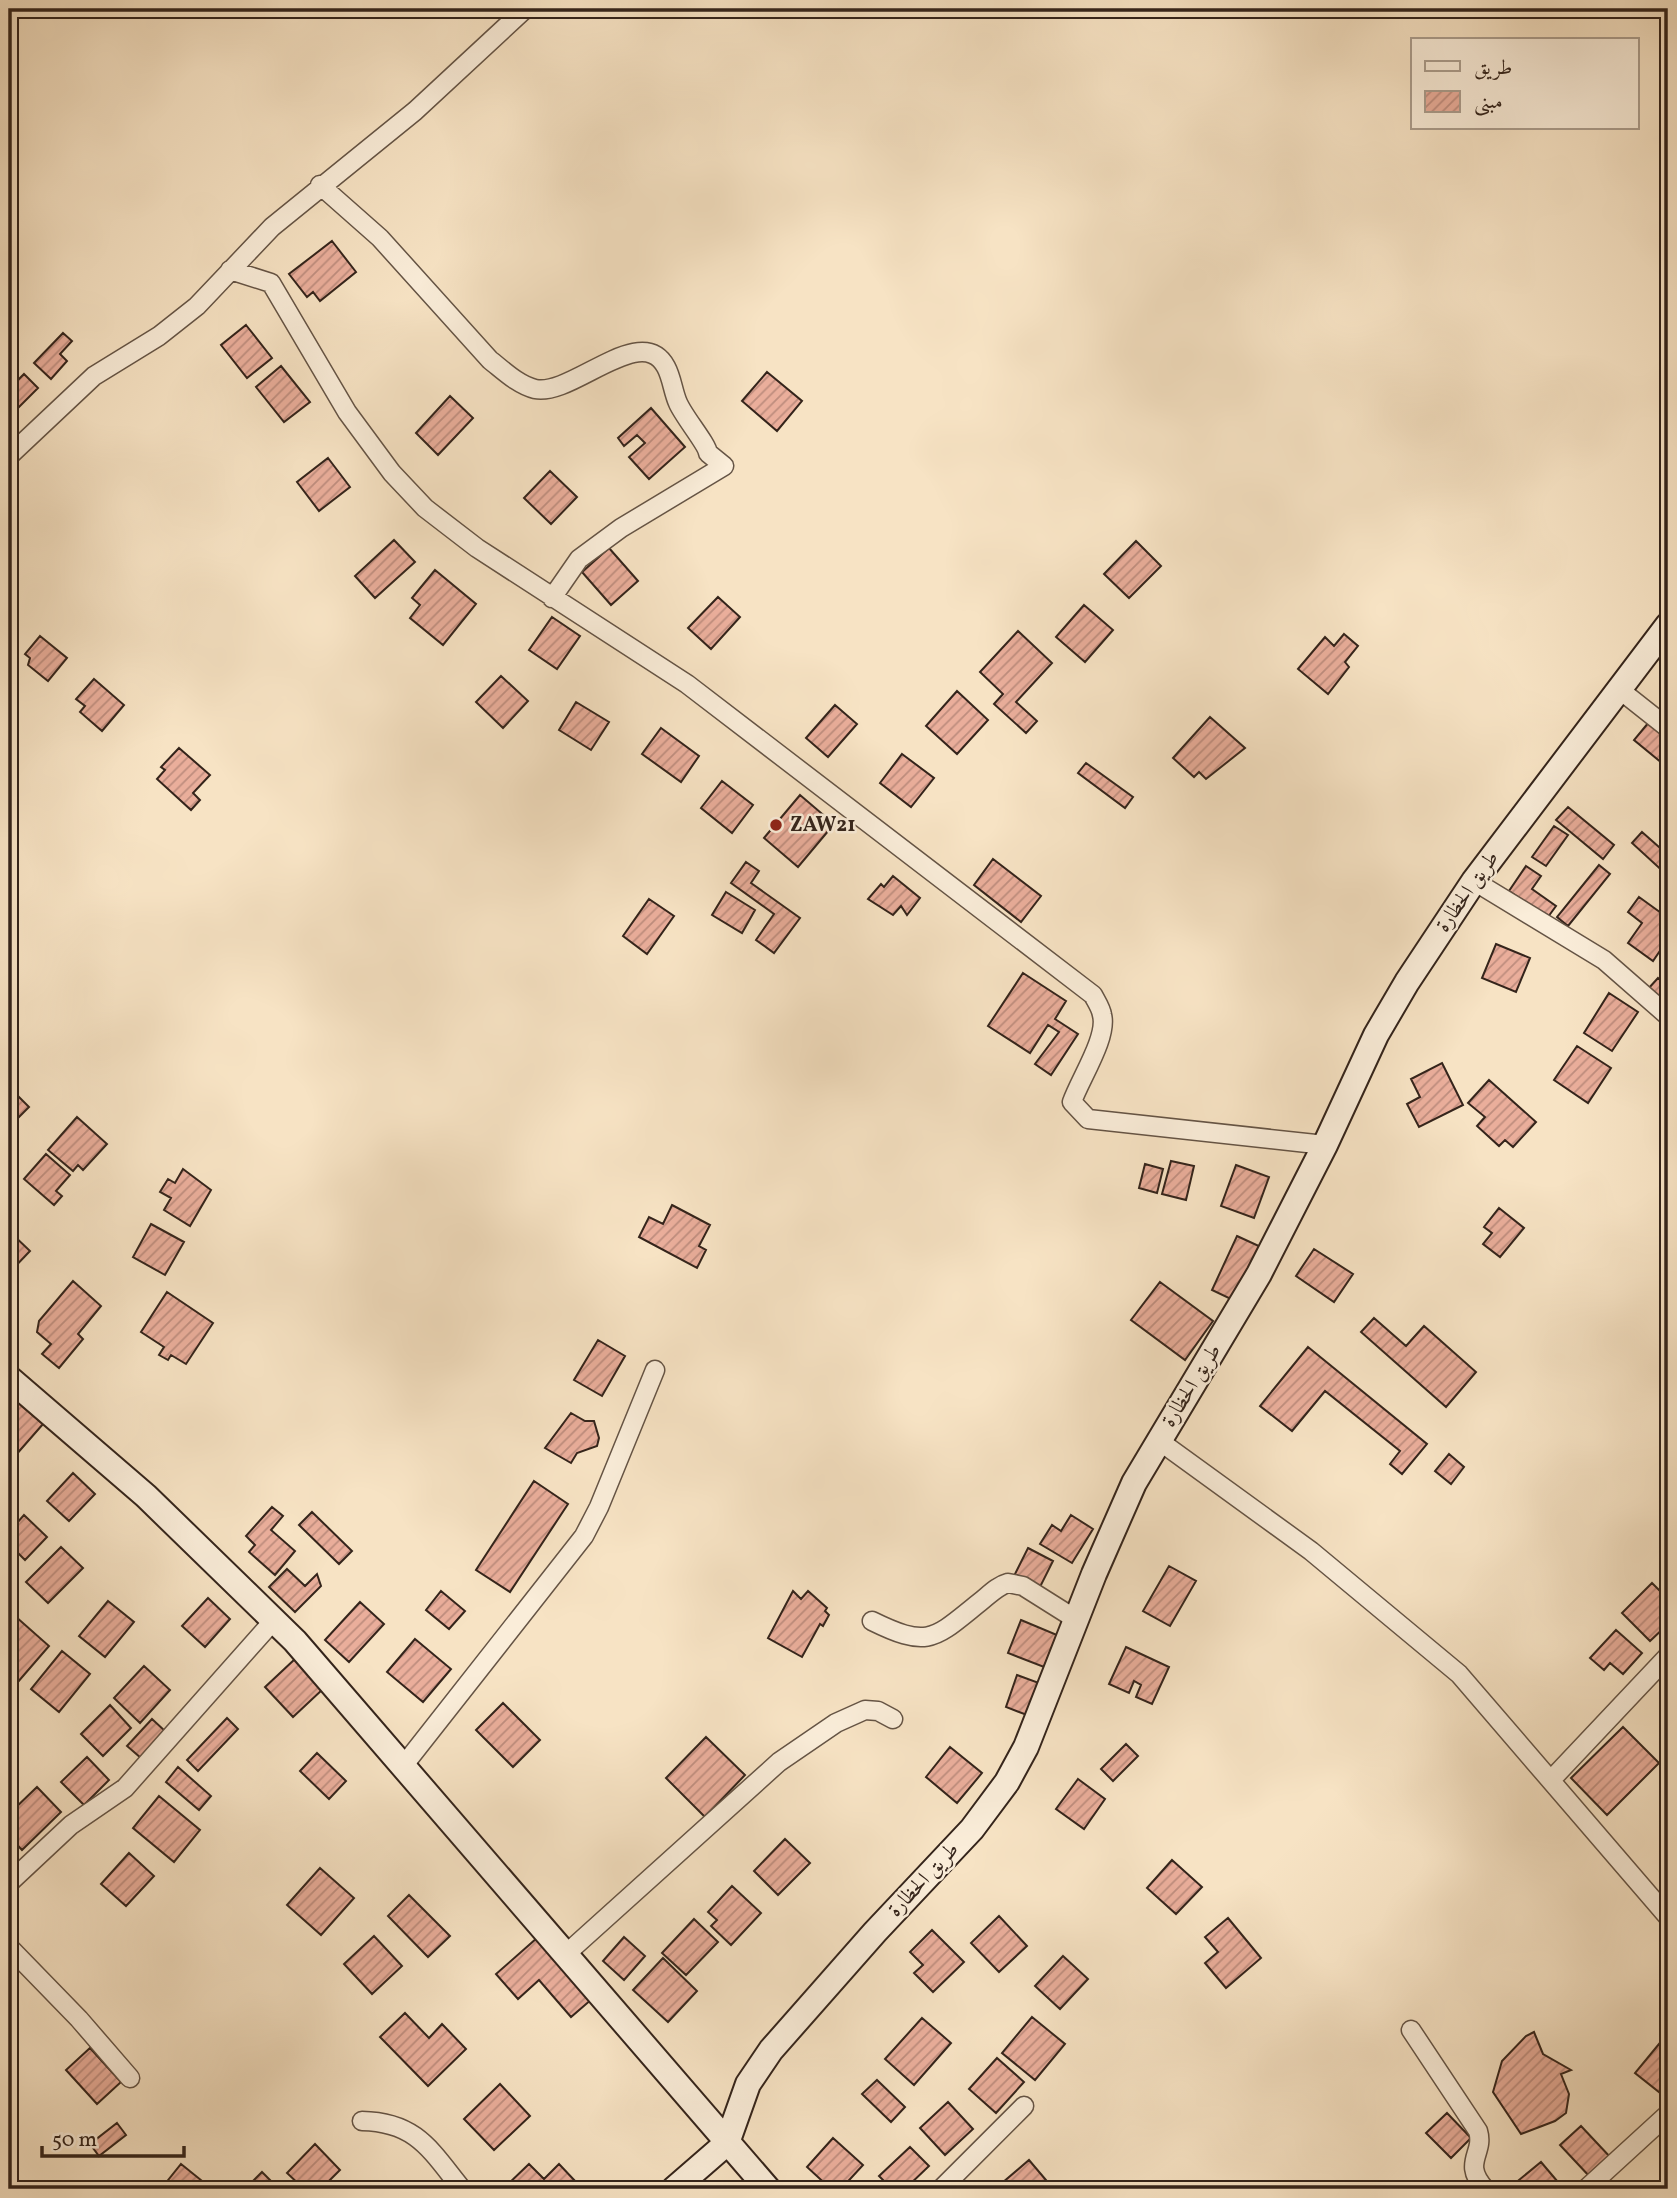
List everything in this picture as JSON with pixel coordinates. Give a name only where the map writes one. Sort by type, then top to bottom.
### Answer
[{"type":"street","points":[[9,456],[94,376],[179,322],[258,241],[320,185],[415,111],[525,9]]},
{"type":"street","points":[[320,185],[380,239],[490,360],[509,375],[533,388],[560,385],[632,351],[643,351],[656,356],[666,366],[686,421],[707,446],[708,453],[724,466],[621,528],[579,559],[552,598]]},
{"type":"street","points":[[230,270],[271,283],[347,412],[392,473],[425,508],[477,548],[687,684],[1093,995],[1103,1016],[1098,1044],[1080,1079],[1072,1102],[1088,1119],[1325,1145]]},
{"type":"street","name":"طريق الحظارة","points":[[727,2143],[739,2103],[758,2067],[875,1932],[972,1829],[1007,1782],[1026,1747],[1113,1528],[1158,1440],[1259,1274],[1325,1145],[1376,1035],[1406,982],[1474,881],[1668,625]]},
{"type":"street","points":[[1620,690],[1668,728]]},
{"type":"street","points":[[1474,881],[1604,960],[1668,1016]]},
{"type":"street","points":[[404,1765],[584,1536],[599,1507],[655,1370]]},
{"type":"street","points":[[9,1378],[146,1496],[274,1620],[404,1765],[768,2189]]},
{"type":"street","points":[[1158,1440],[1311,1551],[1459,1674],[1667,1912]]},
{"type":"street","points":[[872,1622],[908,1638],[923,1638],[942,1631],[1008,1583],[1023,1586],[1077,1620]]},
{"type":"street","points":[[9,1883],[71,1825],[125,1787],[274,1620]]},
{"type":"street","points":[[1550,1780],[1668,1656]]},
{"type":"street","points":[[566,1954],[779,1762],[836,1723],[865,1710],[878,1710],[893,1719]]},
{"type":"street","points":[[9,1947],[79,2019],[130,2078]]},
{"type":"street","points":[[1411,2030],[1478,2131],[1480,2138],[1472,2163],[1475,2178],[1485,2189]]},
{"type":"street","points":[[941,2189],[1024,2106]]},
{"type":"street","points":[[1586,2189],[1668,2114]]},
{"type":"street","points":[[362,2121],[384,2121],[405,2127],[426,2144],[462,2189]]},
{"type":"street","points":[[674,2189],[727,2143]]},
{"type":"building","points":[[332,241],[356,272],[320,301],[313,292],[307,297],[289,274]]},
{"type":"building","points":[[246,325],[272,358],[247,378],[221,345]]},
{"type":"building","points":[[63,333],[72,341],[60,354],[67,361],[51,379],[34,363]]},
{"type":"building","points":[[281,366],[310,402],[284,422],[256,387]]},
{"type":"building","points":[[767,372],[802,401],[777,431],[742,401]]},
{"type":"building","points":[[24,374],[38,388],[11,415],[9,389]]},
{"type":"building","points":[[450,396],[473,418],[438,455],[416,433]]},
{"type":"building","points":[[651,408],[685,447],[649,479],[629,457],[645,443],[637,435],[624,446],[618,438]]},
{"type":"building","points":[[328,458],[350,487],[319,511],[297,482]]},
{"type":"building","points":[[550,471],[577,497],[551,524],[524,498]]},
{"type":"building","points":[[394,540],[415,562],[375,598],[355,576]]},
{"type":"building","points":[[1136,541],[1161,566],[1129,598],[1104,574]]},
{"type":"building","points":[[609,548],[638,581],[611,605],[582,572]]},
{"type":"building","points":[[435,570],[476,604],[443,645],[410,618],[420,605],[412,598]]},
{"type":"building","points":[[718,597],[740,617],[711,649],[688,628]]},
{"type":"building","points":[[1084,605],[1113,630],[1085,662],[1056,637]]},
{"type":"building","points":[[552,617],[580,636],[557,669],[529,650]]},
{"type":"building","points":[[1018,631],[1052,663],[1016,702],[1037,721],[1026,733],[994,704],[1003,694],[980,672]]},
{"type":"building","points":[[1344,634],[1358,646],[1345,662],[1349,667],[1328,694],[1298,669],[1325,637],[1334,646]]},
{"type":"building","points":[[40,636],[67,658],[48,681],[28,665],[30,658],[25,654]]},
{"type":"building","points":[[501,676],[528,701],[503,728],[476,702]]},
{"type":"building","points":[[94,679],[124,705],[102,731],[80,712],[85,706],[76,699]]},
{"type":"building","points":[[957,691],[988,720],[957,754],[926,726]]},
{"type":"building","points":[[576,702],[609,722],[591,750],[559,730]]},
{"type":"building","points":[[835,705],[857,724],[828,757],[806,738]]},
{"type":"building","points":[[1210,717],[1245,748],[1206,779],[1199,772],[1194,777],[1173,758]]},
{"type":"building","points":[[1649,722],[1668,738],[1668,768],[1634,740]]},
{"type":"building","points":[[661,728],[699,756],[681,782],[642,754]]},
{"type":"building","points":[[179,748],[210,775],[193,793],[200,800],[191,810],[157,779],[165,770],[161,767]]},
{"type":"building","points":[[902,754],[934,778],[911,807],[880,783]]},
{"type":"building","points":[[1086,763],[1133,797],[1125,808],[1078,773]]},
{"type":"building","points":[[722,781],[753,805],[732,833],[701,808]]},
{"type":"building","points":[[800,795],[834,824],[798,867],[764,838]]},
{"type":"building","points":[[1568,807],[1614,845],[1603,859],[1556,820]]},
{"type":"building","points":[[1554,826],[1568,835],[1546,866],[1532,857]]},
{"type":"building","points":[[1642,832],[1668,855],[1668,876],[1632,843]]},
{"type":"building","points":[[993,859],[1041,896],[1021,922],[974,885]]},
{"type":"building","points":[[746,862],[759,871],[751,883],[800,918],[774,953],[756,940],[774,914],[731,883]]},
{"type":"building","points":[[1599,865],[1610,874],[1568,926],[1557,917]]},
{"type":"building","points":[[1526,866],[1541,876],[1532,889],[1556,906],[1548,917],[1509,891]]},
{"type":"building","points":[[893,876],[920,898],[907,915],[901,906],[893,915],[868,899],[881,884],[884,887]]},
{"type":"building","points":[[726,892],[755,910],[742,933],[712,915]]},
{"type":"building","points":[[1639,897],[1668,918],[1668,939],[1653,961],[1628,943],[1642,923],[1628,912]]},
{"type":"building","points":[[649,899],[674,916],[647,954],[623,936]]},
{"type":"building","points":[[1496,944],[1530,958],[1516,992],[1482,978]]},
{"type":"building","points":[[1023,973],[1066,1001],[1055,1019],[1078,1034],[1051,1075],[1035,1064],[1059,1032],[1048,1025],[1030,1053],[988,1026]]},
{"type":"building","points":[[1658,978],[1668,987],[1668,1007],[1648,989]]},
{"type":"building","points":[[1609,993],[1638,1012],[1612,1051],[1584,1033]]},
{"type":"building","points":[[1577,1046],[1611,1068],[1588,1103],[1554,1080]]},
{"type":"building","points":[[1442,1063],[1463,1105],[1419,1127],[1407,1104],[1420,1097],[1411,1079]]},
{"type":"building","points":[[1489,1080],[1536,1122],[1513,1147],[1505,1140],[1499,1146],[1477,1126],[1485,1117],[1468,1103]]},
{"type":"building","points":[[9,1087],[29,1107],[9,1127]]},
{"type":"building","points":[[77,1117],[107,1144],[83,1170],[78,1165],[73,1171],[48,1150]]},
{"type":"building","points":[[46,1154],[70,1175],[56,1191],[62,1196],[54,1205],[24,1179]]},
{"type":"building","points":[[1171,1161],[1194,1166],[1186,1200],[1162,1194]]},
{"type":"building","points":[[1145,1164],[1163,1169],[1157,1193],[1139,1188]]},
{"type":"building","points":[[1236,1165],[1269,1177],[1254,1218],[1221,1206]]},
{"type":"building","points":[[183,1169],[211,1190],[190,1226],[164,1210],[171,1198],[160,1192],[168,1179],[175,1183]]},
{"type":"building","points":[[672,1205],[710,1225],[699,1246],[706,1250],[697,1268],[639,1237],[649,1217],[663,1224]]},
{"type":"building","points":[[1499,1208],[1524,1228],[1500,1257],[1483,1244],[1492,1233],[1484,1227]]},
{"type":"building","points":[[151,1224],[184,1242],[165,1275],[133,1257]]},
{"type":"building","points":[[9,1231],[30,1251],[9,1273]]},
{"type":"building","points":[[1237,1236],[1261,1247],[1235,1301],[1212,1290]]},
{"type":"building","points":[[1314,1249],[1353,1274],[1334,1302],[1296,1276]]},
{"type":"building","points":[[73,1281],[101,1306],[78,1334],[83,1339],[59,1368],[42,1354],[51,1344],[37,1332],[39,1321]]},
{"type":"building","points":[[1160,1282],[1213,1321],[1185,1360],[1131,1320]]},
{"type":"building","points":[[167,1292],[213,1323],[186,1364],[171,1355],[168,1360],[159,1355],[164,1347],[141,1332]]},
{"type":"building","points":[[1374,1318],[1406,1346],[1424,1326],[1476,1372],[1446,1407],[1361,1332]]},
{"type":"building","points":[[598,1340],[625,1356],[602,1396],[574,1380]]},
{"type":"building","points":[[1308,1347],[1427,1444],[1402,1474],[1390,1464],[1400,1451],[1325,1391],[1292,1431],[1260,1406]]},
{"type":"building","points":[[10,1395],[43,1424],[15,1456],[9,1451]]},
{"type":"building","points":[[571,1413],[585,1421],[594,1421],[599,1438],[597,1446],[577,1453],[571,1463],[545,1448]]},
{"type":"building","points":[[1449,1454],[1464,1467],[1451,1484],[1435,1471]]},
{"type":"building","points":[[73,1473],[95,1494],[69,1521],[47,1501]]},
{"type":"building","points":[[534,1481],[568,1504],[510,1592],[476,1570]]},
{"type":"building","points":[[272,1507],[283,1516],[271,1530],[295,1551],[275,1575],[249,1552],[255,1545],[246,1536]]},
{"type":"building","points":[[312,1512],[352,1551],[339,1564],[299,1525]]},
{"type":"building","points":[[24,1515],[47,1537],[25,1560],[9,1544],[9,1532]]},
{"type":"building","points":[[1071,1515],[1093,1529],[1072,1563],[1040,1544],[1052,1525],[1061,1531]]},
{"type":"building","points":[[61,1547],[83,1568],[48,1603],[26,1582]]},
{"type":"building","points":[[1028,1548],[1053,1561],[1040,1587],[1015,1574]]},
{"type":"building","points":[[1169,1566],[1196,1581],[1170,1626],[1143,1611]]},
{"type":"building","points":[[287,1569],[305,1586],[317,1574],[321,1586],[295,1612],[269,1587]]},
{"type":"building","points":[[1652,1583],[1668,1599],[1668,1624],[1650,1641],[1622,1613]]},
{"type":"building","points":[[441,1591],[465,1611],[449,1629],[426,1610]]},
{"type":"building","points":[[793,1591],[801,1599],[808,1591],[827,1608],[825,1611],[829,1615],[823,1626],[820,1624],[802,1657],[768,1638]]},
{"type":"building","points":[[208,1598],[230,1619],[205,1647],[182,1626]]},
{"type":"building","points":[[108,1601],[134,1622],[105,1657],[79,1636]]},
{"type":"building","points":[[360,1602],[384,1624],[349,1662],[325,1640]]},
{"type":"building","points":[[15,1616],[49,1646],[17,1683],[9,1676],[9,1623]]},
{"type":"building","points":[[1021,1620],[1057,1635],[1044,1667],[1008,1653]]},
{"type":"building","points":[[1616,1630],[1642,1653],[1623,1674],[1610,1663],[1604,1670],[1590,1658]]},
{"type":"building","points":[[415,1639],[451,1669],[423,1702],[387,1672]]},
{"type":"building","points":[[1126,1647],[1169,1667],[1152,1704],[1136,1697],[1141,1685],[1134,1681],[1129,1693],[1109,1684]]},
{"type":"building","points":[[62,1651],[90,1674],[59,1712],[31,1689]]},
{"type":"building","points":[[295,1659],[323,1689],[293,1717],[265,1687]]},
{"type":"building","points":[[144,1666],[170,1690],[140,1723],[114,1698]]},
{"type":"building","points":[[1017,1675],[1039,1683],[1027,1715],[1006,1707]]},
{"type":"building","points":[[503,1703],[540,1740],[513,1767],[476,1730]]},
{"type":"building","points":[[110,1705],[131,1728],[103,1756],[81,1734]]},
{"type":"building","points":[[227,1718],[238,1729],[198,1771],[187,1760]]},
{"type":"building","points":[[152,1719],[165,1731],[141,1758],[127,1746]]},
{"type":"building","points":[[1623,1727],[1659,1763],[1607,1815],[1571,1778]]},
{"type":"building","points":[[706,1737],[745,1775],[705,1817],[666,1778]]},
{"type":"building","points":[[1126,1744],[1138,1756],[1113,1781],[1101,1769]]},
{"type":"building","points":[[950,1747],[982,1773],[957,1803],[926,1777]]},
{"type":"building","points":[[317,1753],[346,1781],[329,1799],[300,1771]]},
{"type":"building","points":[[87,1757],[109,1780],[84,1805],[61,1782]]},
{"type":"building","points":[[178,1767],[211,1796],[199,1810],[166,1782]]},
{"type":"building","points":[[1078,1779],[1105,1799],[1084,1829],[1056,1809]]},
{"type":"building","points":[[37,1787],[61,1812],[22,1850],[9,1836],[9,1814]]},
{"type":"building","points":[[159,1796],[200,1830],[174,1862],[133,1828]]},
{"type":"building","points":[[785,1839],[810,1863],[778,1895],[754,1871]]},
{"type":"building","points":[[129,1853],[154,1876],[126,1906],[101,1884]]},
{"type":"building","points":[[1172,1860],[1202,1887],[1176,1914],[1147,1888]]},
{"type":"building","points":[[320,1868],[354,1898],[321,1935],[287,1905]]},
{"type":"building","points":[[732,1886],[761,1913],[731,1945],[711,1926],[717,1920],[708,1912]]},
{"type":"building","points":[[409,1895],[450,1936],[428,1957],[388,1916]]},
{"type":"building","points":[[999,1916],[1027,1946],[999,1972],[971,1943]]},
{"type":"building","points":[[1228,1918],[1261,1958],[1226,1988],[1205,1963],[1218,1952],[1205,1937]]},
{"type":"building","points":[[694,1919],[718,1942],[686,1975],[662,1953]]},
{"type":"building","points":[[932,1930],[964,1962],[933,1992],[914,1973],[923,1965],[910,1952]]},
{"type":"building","points":[[374,1936],[402,1966],[372,1994],[344,1964]]},
{"type":"building","points":[[624,1937],[645,1956],[624,1980],[603,1961]]},
{"type":"building","points":[[537,1938],[592,1999],[571,2017],[539,1980],[518,1999],[496,1974]]},
{"type":"building","points":[[1063,1956],[1088,1979],[1060,2009],[1035,1986]]},
{"type":"building","points":[[663,1958],[697,1991],[668,2022],[633,1990]]},
{"type":"building","points":[[405,2013],[429,2038],[442,2024],[466,2049],[428,2086],[380,2037]]},
{"type":"building","points":[[1032,2017],[1065,2044],[1035,2080],[1002,2053]]},
{"type":"building","points":[[922,2018],[951,2043],[914,2085],[885,2059]]},
{"type":"building","points":[[1534,2032],[1543,2054],[1571,2070],[1561,2074],[1569,2094],[1566,2113],[1555,2121],[1521,2134],[1493,2092],[1502,2061],[1526,2036]]},
{"type":"building","points":[[1659,2044],[1668,2051],[1668,2091],[1664,2096],[1635,2073]]},
{"type":"building","points":[[90,2048],[121,2082],[97,2104],[66,2070]]},
{"type":"building","points":[[997,2058],[1024,2082],[996,2113],[969,2089]]},
{"type":"building","points":[[877,2080],[905,2107],[891,2122],[862,2094]]},
{"type":"building","points":[[500,2084],[530,2116],[494,2150],[464,2119]]},
{"type":"building","points":[[948,2102],[973,2129],[945,2155],[920,2128]]},
{"type":"building","points":[[1447,2113],[1471,2138],[1451,2158],[1426,2133]]},
{"type":"building","points":[[117,2123],[126,2135],[99,2156],[90,2144]]},
{"type":"building","points":[[1581,2126],[1612,2159],[1591,2178],[1560,2145]]},
{"type":"building","points":[[833,2138],[863,2165],[841,2189],[831,2189],[807,2167]]},
{"type":"building","points":[[315,2144],[340,2170],[321,2189],[304,2189],[287,2173]]},
{"type":"building","points":[[910,2147],[929,2166],[905,2189],[892,2189],[879,2176]]},
{"type":"building","points":[[1029,2160],[1051,2186],[1048,2189],[995,2189]]},
{"type":"building","points":[[1541,2162],[1563,2188],[1508,2189]]},
{"type":"building","points":[[181,2164],[212,2189],[161,2189]]},
{"type":"building","points":[[529,2164],[544,2179],[559,2164],[576,2182],[568,2189],[503,2189]]},
{"type":"building","points":[[262,2172],[272,2182],[265,2189],[245,2189]]},
{"type":"place","name":"ZAW21","points":[[776,825]]}]
